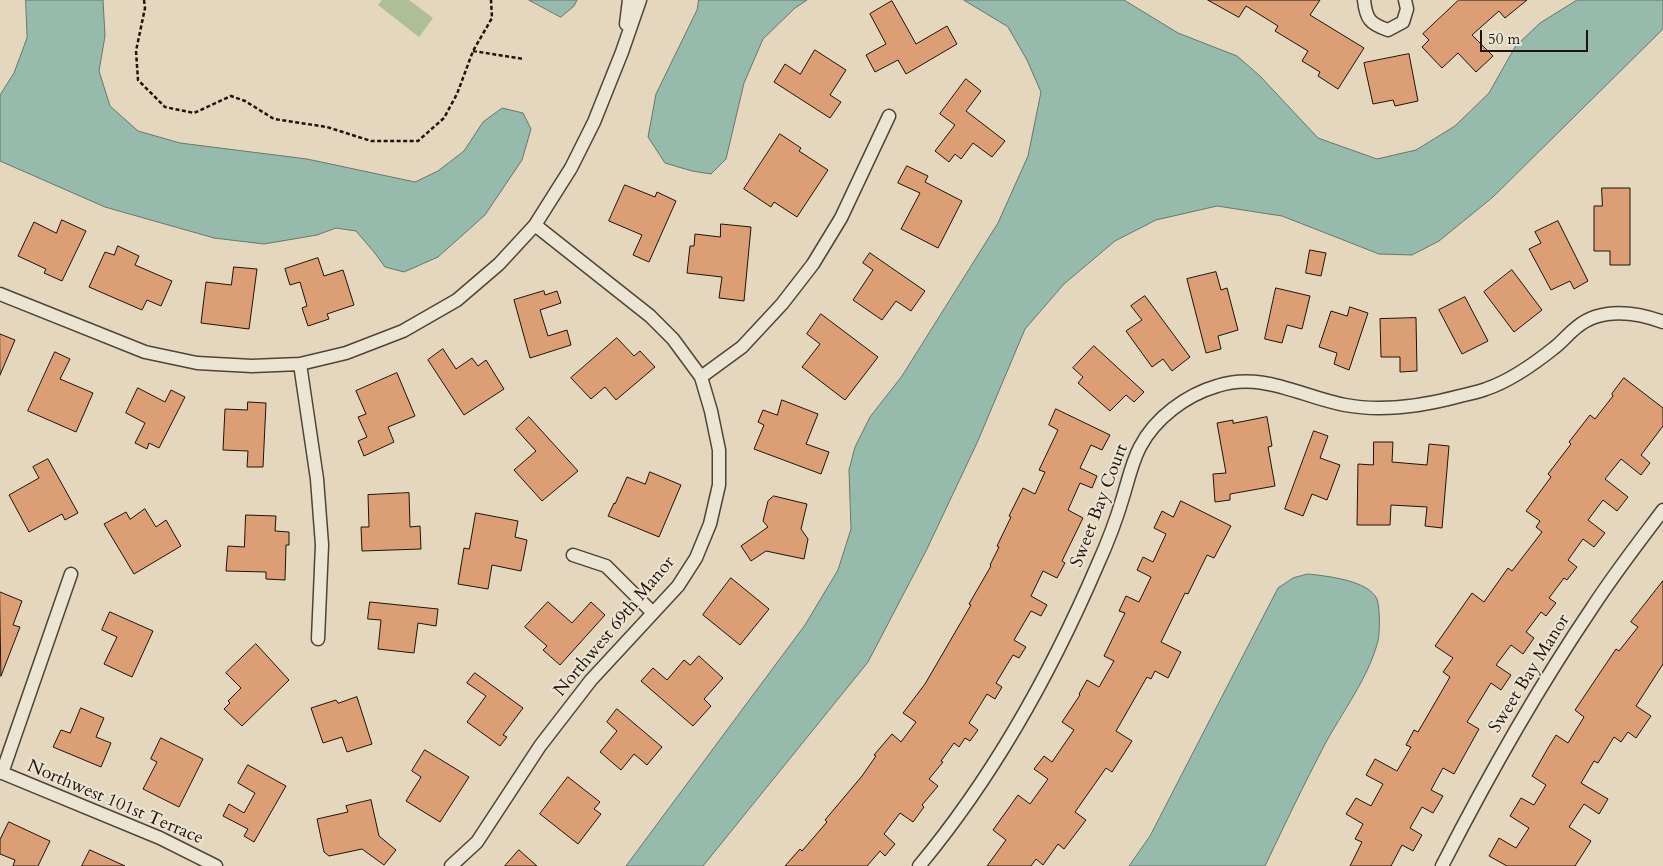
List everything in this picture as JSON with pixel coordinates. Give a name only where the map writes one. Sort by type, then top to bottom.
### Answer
[{"type":"street","points":[[622,52],[629,0]]},
{"type":"street","points":[[0,294],[145,352],[197,363],[252,366],[300,364],[346,353],[403,331],[457,300],[499,264],[535,225],[571,168],[597,114],[622,52],[640,0]]},
{"type":"street","points":[[1364,0],[1365,14],[1375,26],[1388,30],[1403,22],[1407,9],[1405,0]]},
{"type":"street","points":[[700,377],[742,347],[782,304],[812,264],[841,218],[889,116]]},
{"type":"street","name":"Northwest 69th Manor","points":[[452,866],[477,842],[504,797],[540,746],[591,680],[678,586],[696,558],[710,524],[719,485],[720,450],[711,411],[700,377],[673,338],[650,316],[535,225]]},
{"type":"street","name":"Sweet Bay Court","points":[[919,866],[978,790],[1041,684],[1097,566],[1115,521],[1140,447],[1155,426],[1174,407],[1194,394],[1219,385],[1241,381],[1284,386],[1314,398],[1346,405],[1378,408],[1414,406],[1452,399],[1488,389],[1518,373],[1554,348],[1579,325],[1594,317],[1614,313],[1635,314],[1663,322]]},
{"type":"street","points":[[300,364],[317,480],[322,545],[318,638]]},
{"type":"street","name":"Sweet Bay Manor","points":[[1442,866],[1487,778],[1543,684],[1592,607],[1663,510]]},
{"type":"street","points":[[573,555],[606,566],[653,613]]},
{"type":"street","points":[[1,773],[71,574]]},
{"type":"street","name":"Northwest 101st Terrace","points":[[1,773],[160,838],[216,866]]},
{"type":"path","points":[[144,0],[145,8],[136,51],[138,80],[165,107],[194,113],[231,96],[246,101],[274,120],[327,127],[371,140],[418,141],[444,118],[457,94],[473,51],[492,18],[491,0]]},
{"type":"path","points":[[473,51],[524,59]]},
{"type":"shaded area","points":[[26,0],[103,0],[105,36],[99,71],[110,106],[138,131],[180,143],[307,159],[415,182],[438,171],[464,151],[483,122],[502,108],[523,113],[531,129],[522,160],[485,215],[438,257],[404,272],[385,267],[356,231],[336,228],[317,235],[264,244],[214,238],[105,207],[0,161],[0,95],[14,73],[27,38]]},
{"type":"shaded area","points":[[382,0],[409,0],[433,18],[419,37],[378,5]]},
{"type":"shaded area","points":[[529,0],[577,0],[574,6],[561,17]]},
{"type":"shaded area","points":[[699,0],[807,0],[795,8],[763,39],[744,83],[726,159],[711,174],[692,171],[665,163],[648,137],[656,94],[697,10]]},
{"type":"shaded area","points":[[964,0],[1124,0],[1178,33],[1237,56],[1260,76],[1318,138],[1377,159],[1416,150],[1455,126],[1489,93],[1515,47],[1540,23],[1577,0],[1663,0],[1663,29],[1493,197],[1439,241],[1412,255],[1379,254],[1282,216],[1217,206],[1156,220],[1115,241],[1064,284],[1025,329],[977,443],[926,551],[868,662],[703,866],[626,866],[805,625],[838,570],[851,529],[849,470],[855,447],[870,417],[902,376],[998,223],[1028,156],[1041,92],[1027,60],[1008,27]]},
{"type":"shaded area","points":[[1308,574],[1346,580],[1365,587],[1372,593],[1378,603],[1379,637],[1368,669],[1324,746],[1265,866],[1129,866],[1150,836],[1278,588],[1293,578]]},
{"type":"building","points":[[1208,0],[1320,0],[1310,15],[1364,48],[1338,89],[1318,76],[1320,72],[1302,61],[1308,51],[1275,31],[1278,26],[1246,6],[1239,17]]},
{"type":"building","points":[[1459,0],[1527,0],[1505,18],[1499,11],[1472,35],[1493,56],[1476,72],[1458,53],[1442,68],[1422,47],[1429,40],[1423,34]]},
{"type":"building","points":[[892,1],[916,44],[947,26],[957,44],[906,74],[898,60],[875,72],[866,55],[886,44],[870,14]]},
{"type":"building","points":[[815,50],[846,70],[830,95],[841,102],[830,118],[774,82],[785,64],[800,74]]},
{"type":"building","points":[[1409,54],[1418,101],[1395,106],[1393,100],[1373,104],[1364,63]]},
{"type":"building","points":[[966,79],[981,91],[966,111],[1005,141],[992,157],[973,143],[961,159],[955,154],[949,162],[935,151],[955,125],[940,114]]},
{"type":"building","points":[[780,134],[801,148],[799,151],[828,170],[797,217],[774,202],[771,207],[744,189]]},
{"type":"building","points":[[907,166],[928,176],[925,182],[962,201],[938,248],[901,229],[920,193],[898,183]]},
{"type":"building","points":[[625,185],[655,197],[657,192],[676,201],[649,262],[633,255],[642,235],[609,221]]},
{"type":"building","points":[[1602,188],[1630,188],[1630,265],[1610,265],[1610,251],[1594,251],[1594,206],[1602,206]]},
{"type":"building","points":[[62,220],[86,231],[62,281],[44,273],[46,269],[18,256],[34,222],[56,233]]},
{"type":"building","points":[[1558,221],[1588,281],[1574,289],[1570,281],[1551,290],[1529,249],[1541,243],[1535,232]]},
{"type":"building","points":[[721,224],[751,227],[744,301],[719,298],[722,277],[687,273],[690,246],[694,246],[695,234],[720,237]]},
{"type":"building","points":[[118,246],[139,256],[135,265],[172,281],[161,306],[147,300],[142,310],[89,287],[105,252],[114,255]]},
{"type":"building","points":[[1310,250],[1326,253],[1321,276],[1306,273]]},
{"type":"building","points":[[870,253],[925,291],[911,311],[896,301],[882,320],[853,300],[873,270],[863,263]]},
{"type":"building","points":[[318,258],[324,276],[343,270],[354,305],[327,314],[329,319],[308,326],[302,308],[307,306],[300,282],[290,285],[285,269]]},
{"type":"building","points":[[234,267],[257,269],[249,329],[201,323],[206,282],[231,285]]},
{"type":"building","points":[[1512,270],[1542,310],[1514,332],[1484,292]]},
{"type":"building","points":[[1216,272],[1221,290],[1227,288],[1238,330],[1218,336],[1221,349],[1206,353],[1187,279]]},
{"type":"building","points":[[1276,288],[1310,296],[1302,329],[1287,325],[1282,343],[1265,339]]},
{"type":"building","points":[[544,291],[545,295],[557,291],[561,303],[540,310],[548,336],[567,330],[571,345],[530,358],[514,300]]},
{"type":"building","points":[[1145,296],[1190,357],[1172,371],[1163,359],[1152,367],[1126,331],[1142,320],[1131,306]]},
{"type":"building","points":[[1465,297],[1488,341],[1462,354],[1439,310]]},
{"type":"building","points":[[1350,307],[1368,313],[1349,370],[1334,364],[1337,353],[1319,347],[1331,311],[1347,316]]},
{"type":"building","points":[[821,314],[878,357],[845,400],[802,367],[820,344],[807,334]]},
{"type":"building","points":[[1416,318],[1417,371],[1400,372],[1400,357],[1381,357],[1380,319]]},
{"type":"building","points":[[0,334],[15,340],[0,375]]},
{"type":"building","points":[[617,338],[634,356],[640,351],[655,367],[616,400],[605,387],[591,399],[571,378]]},
{"type":"building","points":[[1094,346],[1144,392],[1134,402],[1126,395],[1110,411],[1078,383],[1083,377],[1073,368]]},
{"type":"building","points":[[443,349],[456,369],[472,358],[478,366],[486,360],[504,389],[464,415],[428,360]]},
{"type":"building","points":[[55,352],[70,359],[60,379],[93,393],[76,432],[28,411]]},
{"type":"building","points":[[397,373],[415,416],[388,427],[394,442],[364,456],[358,441],[367,437],[358,417],[366,414],[356,391]]},
{"type":"building","points":[[1624,378],[1663,408],[1663,426],[1641,455],[1650,463],[1641,475],[1621,459],[1605,479],[1628,497],[1617,511],[1603,500],[1588,520],[1605,533],[1594,547],[1583,539],[1568,560],[1577,567],[1567,580],[1564,578],[1549,598],[1556,603],[1546,616],[1541,612],[1526,632],[1534,638],[1523,654],[1511,645],[1496,665],[1511,675],[1501,690],[1491,683],[1467,722],[1479,729],[1454,774],[1443,768],[1431,790],[1443,796],[1433,813],[1422,807],[1410,828],[1422,835],[1413,851],[1402,845],[1391,866],[1350,866],[1362,842],[1355,839],[1363,824],[1346,814],[1356,798],[1371,806],[1383,784],[1366,775],[1375,759],[1397,771],[1411,747],[1406,745],[1414,730],[1418,732],[1450,677],[1443,672],[1453,658],[1435,646],[1472,593],[1484,602],[1508,568],[1512,571],[1542,532],[1536,527],[1540,521],[1526,511],[1551,477],[1548,474],[1571,444],[1569,442],[1590,415],[1595,419]]},
{"type":"building","points":[[138,388],[165,402],[171,390],[185,397],[159,448],[149,443],[147,449],[135,443],[145,423],[126,413]]},
{"type":"building","points":[[782,400],[818,414],[806,444],[829,452],[821,474],[754,449],[764,425],[758,422],[763,410],[777,415]]},
{"type":"building","points":[[248,402],[266,403],[263,467],[247,467],[248,451],[223,450],[225,409],[247,410]]},
{"type":"building","points":[[1056,409],[1110,435],[1102,450],[1091,445],[1080,468],[1097,476],[1092,488],[1080,483],[1068,510],[1083,518],[1062,561],[1065,563],[1057,578],[1043,571],[1031,596],[1047,605],[1041,616],[1031,611],[1014,640],[1026,647],[1019,658],[1013,655],[996,683],[1002,687],[995,699],[987,694],[969,723],[978,730],[970,741],[965,738],[959,747],[954,743],[941,761],[943,762],[929,779],[938,786],[922,805],[924,807],[913,822],[900,813],[884,834],[895,844],[885,856],[880,851],[867,866],[785,866],[800,849],[802,851],[827,822],[825,820],[862,776],[876,756],[874,755],[892,734],[901,742],[916,722],[903,713],[925,684],[971,605],[969,604],[991,566],[999,547],[997,546],[1011,517],[1009,516],[1023,488],[1035,494],[1045,472],[1039,470],[1058,430],[1049,425]]},
{"type":"building","points":[[529,417],[578,471],[542,501],[514,470],[536,451],[516,429]]},
{"type":"building","points":[[1267,417],[1272,446],[1268,447],[1275,486],[1230,494],[1230,500],[1215,502],[1213,474],[1226,473],[1217,423],[1233,420],[1233,423]]},
{"type":"building","points":[[1314,431],[1328,436],[1320,458],[1340,465],[1327,500],[1312,494],[1303,516],[1285,509]]},
{"type":"building","points":[[1374,442],[1393,442],[1392,462],[1427,465],[1429,444],[1449,446],[1442,528],[1425,526],[1427,507],[1391,505],[1390,525],[1357,525],[1358,464],[1373,465]]},
{"type":"building","points":[[48,459],[78,513],[65,520],[62,514],[29,532],[9,495],[39,478],[33,467]]},
{"type":"building","points":[[650,472],[681,485],[659,537],[608,516],[627,477],[645,484]]},
{"type":"building","points":[[409,493],[410,527],[420,526],[421,549],[362,551],[361,527],[369,527],[368,495]]},
{"type":"building","points":[[774,496],[807,504],[801,529],[808,539],[804,559],[766,551],[751,561],[741,546],[768,527],[763,521],[768,501]]},
{"type":"building","points":[[1181,501],[1231,526],[1214,558],[1207,555],[1188,594],[1185,593],[1161,642],[1181,652],[1168,678],[1155,671],[1151,679],[1147,677],[1116,731],[1132,741],[1112,772],[1106,768],[1075,812],[1086,820],[1064,849],[1058,844],[1043,865],[1036,859],[1031,866],[987,866],[1006,840],[993,830],[1018,795],[1030,804],[1048,779],[1034,769],[1044,756],[1052,762],[1074,730],[1062,722],[1080,695],[1087,680],[1099,687],[1114,661],[1104,656],[1125,613],[1119,611],[1126,596],[1139,602],[1151,577],[1137,570],[1143,557],[1153,562],[1166,534],[1154,528],[1162,511],[1173,517]]},
{"type":"building","points":[[145,509],[156,527],[166,520],[181,546],[134,574],[104,524],[126,512],[130,519]]},
{"type":"building","points":[[476,513],[518,521],[515,537],[527,540],[521,571],[492,565],[488,589],[458,584],[464,548],[469,549]]},
{"type":"building","points":[[246,515],[276,516],[275,531],[289,532],[289,545],[286,545],[285,580],[266,579],[266,572],[226,571],[228,546],[244,547]]},
{"type":"building","points":[[731,578],[769,609],[740,645],[703,615]]},
{"type":"building","points":[[1663,581],[1663,664],[1636,706],[1651,716],[1636,738],[1628,732],[1621,742],[1614,737],[1598,763],[1594,761],[1581,783],[1608,799],[1599,814],[1584,804],[1569,827],[1591,841],[1575,866],[1507,866],[1489,856],[1499,838],[1516,848],[1529,828],[1510,816],[1521,798],[1534,805],[1546,785],[1532,776],[1548,748],[1556,735],[1568,743],[1584,717],[1575,710],[1616,649],[1619,651],[1638,627],[1631,622]]},
{"type":"building","points":[[0,592],[22,601],[13,625],[20,627],[1,676]]},
{"type":"building","points":[[370,602],[438,609],[436,626],[418,623],[414,653],[378,649],[381,620],[368,619]]},
{"type":"building","points":[[548,602],[572,623],[591,602],[605,615],[560,665],[543,650],[547,646],[525,627]]},
{"type":"building","points":[[110,612],[153,631],[132,677],[104,664],[117,637],[102,630]]},
{"type":"building","points":[[256,644],[289,680],[242,726],[224,709],[230,703],[228,701],[241,688],[226,673]]},
{"type":"building","points":[[699,656],[723,678],[704,699],[711,706],[693,726],[641,681],[653,668],[667,680],[684,660],[690,665]]},
{"type":"building","points":[[475,673],[523,708],[503,735],[507,737],[500,746],[467,722],[486,696],[467,683]]},
{"type":"building","points":[[357,697],[372,744],[347,752],[342,737],[323,743],[311,708],[336,700],[338,703]]},
{"type":"building","points":[[81,708],[104,718],[96,737],[111,743],[101,767],[53,747],[61,730],[70,733]]},
{"type":"building","points":[[617,709],[662,747],[647,765],[634,754],[621,770],[600,752],[617,731],[607,722]]},
{"type":"building","points":[[161,738],[203,759],[179,807],[143,789],[157,762],[151,759]]},
{"type":"building","points":[[425,750],[469,777],[440,822],[406,801],[421,777],[412,771]]},
{"type":"building","points":[[248,765],[286,786],[254,842],[244,836],[248,829],[223,816],[229,804],[244,813],[255,793],[238,783]]},
{"type":"building","points":[[568,777],[600,802],[594,809],[601,814],[578,844],[540,814]]},
{"type":"building","points":[[371,800],[379,836],[396,850],[384,865],[362,849],[329,856],[324,852],[317,819],[348,812],[346,806]]},
{"type":"building","points":[[9,822],[50,841],[38,866],[13,866],[15,860],[0,854],[0,840]]},
{"type":"building","points":[[90,850],[125,866],[82,866]]},
{"type":"building","points":[[519,850],[537,866],[505,866]]}]
